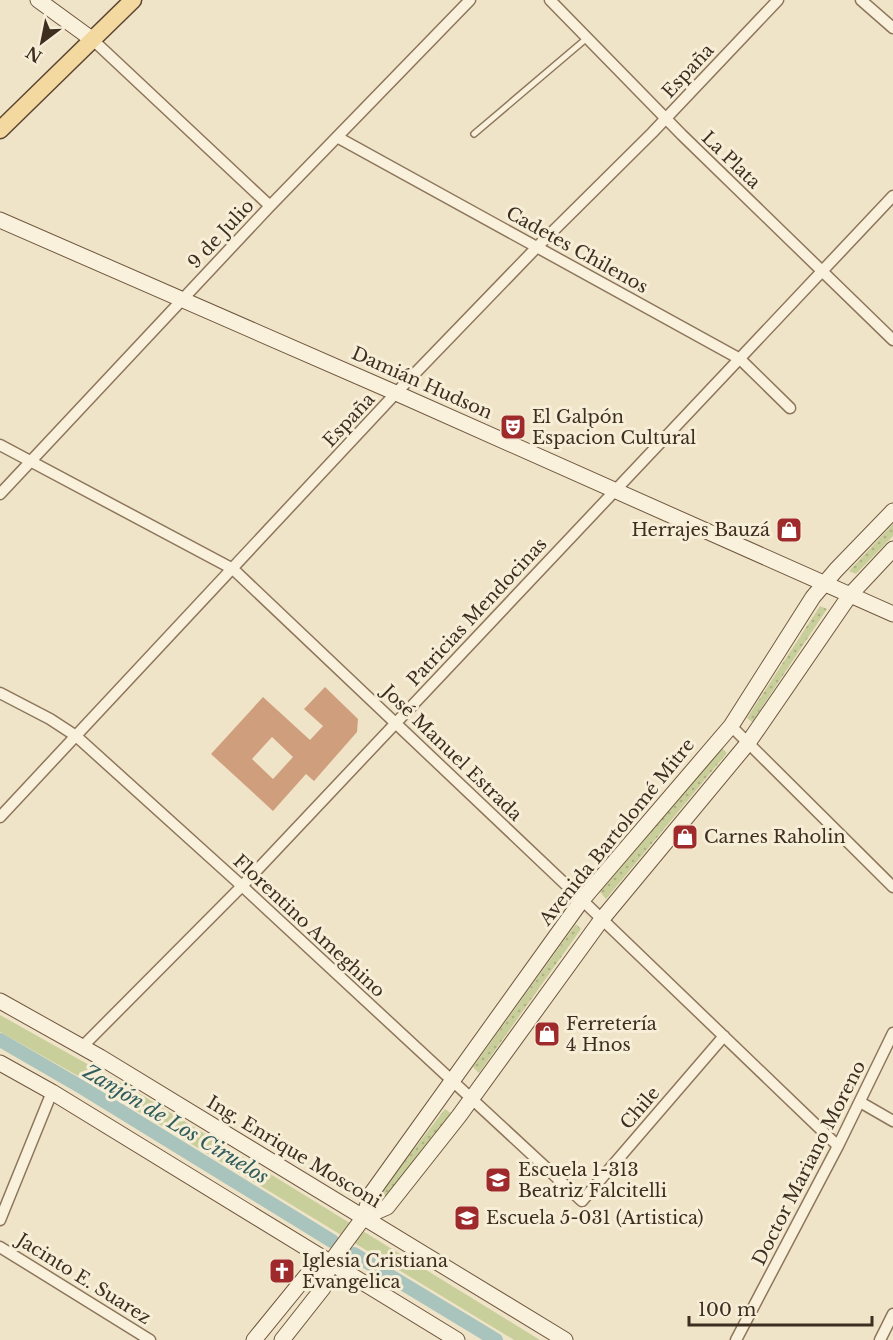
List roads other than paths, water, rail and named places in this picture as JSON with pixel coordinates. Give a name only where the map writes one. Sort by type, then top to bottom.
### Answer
[{"type":"main road","points":[[0,130],[133,0]]},
{"type":"street","points":[[38,0],[93,40],[270,206]]},
{"type":"street","name":"9 de Julio","points":[[0,494],[270,206],[470,0]]},
{"type":"street","name":"La Plata","points":[[550,0],[666,119],[893,340]]},
{"type":"street","name":"España","points":[[0,817],[396,393],[537,247],[666,119],[778,0]]},
{"type":"street","points":[[861,0],[893,28]]},
{"type":"street","name":"Cadetes Chilenos","points":[[337,137],[740,359],[790,408]]},
{"type":"street","name":"Patricias Mendocinas","points":[[82,1047],[242,886],[893,196]]},
{"type":"street","name":"Damián Hudson","points":[[0,220],[893,614]]},
{"type":"street","name":"José Manuel Estrada","points":[[0,445],[233,569],[838,1146]]},
{"type":"street","name":"Avenida Bartolomé Mitre","points":[[282,1340],[323,1288],[330,1263],[364,1218],[371,1194],[582,900],[731,726],[825,583],[893,511]]},
{"type":"street","name":"Avenida Bartolomé Mitre","points":[[364,1218],[387,1207],[471,1099],[602,919],[748,743],[850,595],[893,549]]},
{"type":"street","name":"Florentino Ameghino","points":[[0,693],[50,719],[76,736],[242,886],[582,1201]]},
{"type":"street","points":[[731,726],[893,887]]},
{"type":"street","name":"Ing. Enrique Mosconi","points":[[0,1001],[82,1047],[566,1340]]},
{"type":"street","name":"Doctor Mariano Moreno","points":[[736,1340],[838,1146],[893,1033]]},
{"type":"street","name":"Chile","points":[[582,1201],[724,1036]]},
{"type":"street","points":[[0,1063],[52,1092],[457,1340]]},
{"type":"street","points":[[0,1220],[52,1092]]},
{"type":"street","points":[[860,1102],[893,1121]]},
{"type":"street","name":"Jacinto E. Suarez","points":[[0,1247],[150,1340]]},
{"type":"street","name":"Avenida Bartolomé Mitre","points":[[254,1340],[307,1275],[330,1263]]},
{"type":"street","points":[[880,1340],[893,1314]]},
{"type":"lane","points":[[474,134],[587,38]]},
{"type":"waterway","name":"Zanjón de Los Ciruelos","points":[[0,1040],[83,1088],[332,1241]]},
{"type":"waterway","name":"Zanjón de Los Ciruelos","points":[[354,1254],[496,1340]]},
{"type":"place","name":"El Galpón Espacion Cultural","points":[[513,427]]},
{"type":"place","name":"Herrajes Bauzá","points":[[789,530]]},
{"type":"place","name":"Carnes Raholin","points":[[685,837]]},
{"type":"place","name":"Ferretería 4 Hnos","points":[[547,1034]]},
{"type":"place","name":"Escuela 1-313 Beatriz Falcitelli","points":[[498,1180]]},
{"type":"place","name":"Escuela 5-031 (Artistica)","points":[[467,1218]]},
{"type":"place","name":"Iglesia Cristiana Evangelica","points":[[282,1271]]}]
